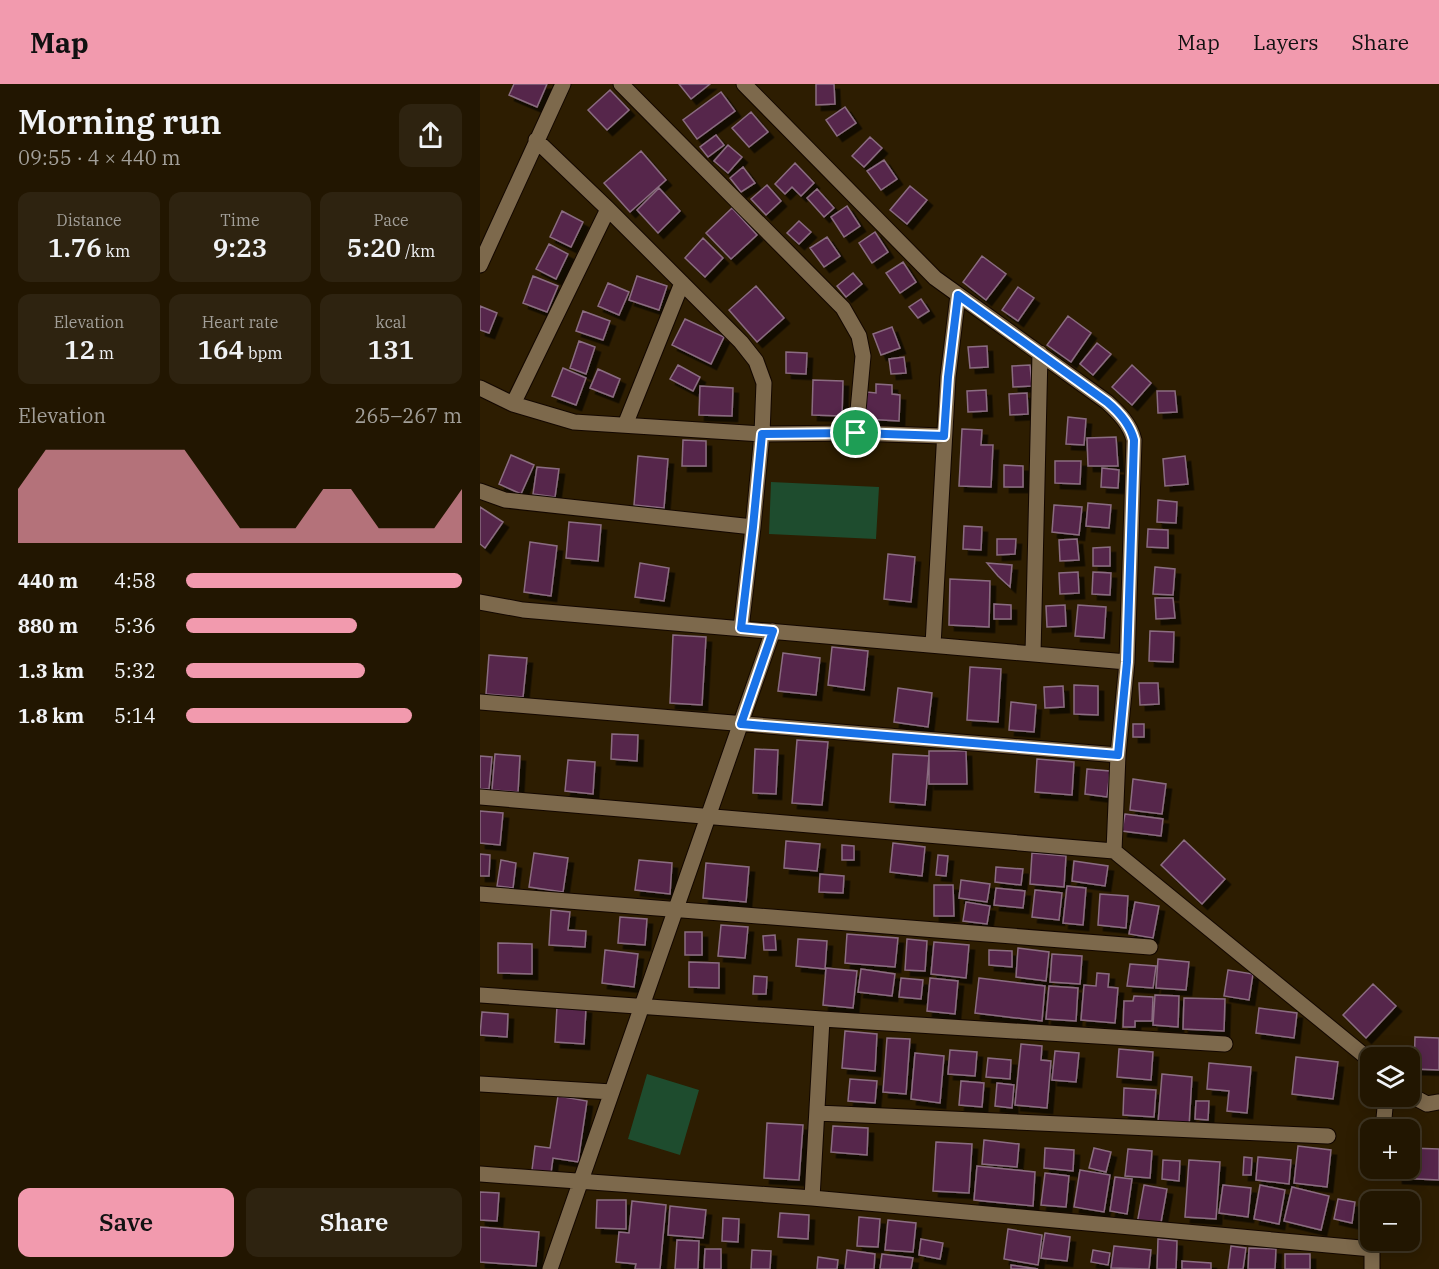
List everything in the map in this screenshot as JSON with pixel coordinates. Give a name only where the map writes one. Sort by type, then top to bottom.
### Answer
[{"type":"street","points":[[480,265],[563,84]]},
{"type":"street","points":[[621,84],[843,308],[858,336],[863,356],[856,433]]},
{"type":"street","points":[[744,84],[935,278],[1107,402],[1132,431],[1134,440],[1127,662],[1118,755],[1114,851]]},
{"type":"street","points":[[536,140],[608,208],[741,342],[756,361],[764,383],[762,434],[741,628]]},
{"type":"street","points":[[513,404],[608,208]]},
{"type":"street","points":[[625,425],[682,284]]},
{"type":"street","points":[[933,645],[949,366],[958,295]]},
{"type":"street","points":[[1033,654],[1040,353]]},
{"type":"street","points":[[480,388],[513,404],[574,422],[762,434],[856,433],[944,436]]},
{"type":"street","points":[[480,491],[505,500],[753,527]]},
{"type":"street","points":[[480,602],[523,610],[1127,662]]},
{"type":"street","points":[[550,1269],[773,631]]},
{"type":"street","points":[[480,702],[1118,755]]},
{"type":"street","points":[[480,797],[1114,851],[1360,1052]]},
{"type":"street","points":[[480,894],[1150,947]]},
{"type":"street","points":[[480,994],[822,1019],[1225,1044]]},
{"type":"street","points":[[812,1198],[822,1019]]},
{"type":"street","points":[[480,1084],[612,1092]]},
{"type":"street","points":[[1420,1100],[1427,1104],[1439,1102]]},
{"type":"street","points":[[817,1113],[1328,1136]]},
{"type":"street","points":[[480,1174],[812,1198],[1372,1249],[1372,1269]]},
{"type":"green space","points":[[771,482],[879,487],[876,539],[769,534]]},
{"type":"green space","points":[[647,1074],[699,1090],[680,1155],[628,1139]]},
{"type":"building","points":[[514,84],[547,84],[537,107],[509,95]]},
{"type":"building","points":[[679,84],[710,84],[691,99]]},
{"type":"building","points":[[816,84],[834,84],[835,104],[816,105]]},
{"type":"building","points":[[610,90],[629,110],[607,130],[588,110]]},
{"type":"building","points":[[721,92],[735,111],[697,139],[683,120]]},
{"type":"building","points":[[845,107],[856,123],[837,136],[826,120]]},
{"type":"building","points":[[751,112],[768,132],[749,147],[732,128]]},
{"type":"building","points":[[716,135],[724,145],[708,157],[700,147]]},
{"type":"building","points":[[870,137],[882,148],[864,167],[852,156]]},
{"type":"building","points":[[728,145],[742,157],[728,173],[714,161]]},
{"type":"building","points":[[641,151],[666,180],[630,212],[604,183]]},
{"type":"building","points":[[884,160],[897,179],[881,190],[867,171]]},
{"type":"building","points":[[795,163],[814,183],[801,196],[792,187],[785,194],[775,184]]},
{"type":"building","points":[[743,167],[755,183],[741,192],[730,178]]},
{"type":"building","points":[[767,185],[781,201],[766,215],[751,199]]},
{"type":"building","points":[[910,186],[927,200],[907,224],[890,210]]},
{"type":"building","points":[[659,188],[680,211],[658,233],[637,210]]},
{"type":"building","points":[[817,189],[834,208],[824,217],[807,198]]},
{"type":"building","points":[[847,206],[860,226],[844,237],[831,217]]},
{"type":"building","points":[[732,208],[757,235],[731,259],[706,233]]},
{"type":"building","points":[[562,211],[583,222],[571,247],[550,237]]},
{"type":"building","points":[[799,221],[811,232],[799,244],[787,233]]},
{"type":"building","points":[[875,232],[888,252],[872,263],[859,243]]},
{"type":"building","points":[[827,237],[840,256],[824,267],[810,248]]},
{"type":"building","points":[[703,238],[723,258],[705,277],[685,258]]},
{"type":"building","points":[[549,244],[568,254],[556,279],[536,269]]},
{"type":"building","points":[[982,256],[1006,274],[986,300],[963,282]]},
{"type":"building","points":[[903,262],[916,282],[900,293],[886,273]]},
{"type":"building","points":[[853,273],[862,284],[846,297],[837,286]]},
{"type":"building","points":[[533,276],[558,286],[547,312],[523,303]]},
{"type":"building","points":[[637,276],[667,286],[659,310],[629,300]]},
{"type":"building","points":[[608,283],[629,292],[619,315],[598,306]]},
{"type":"building","points":[[756,286],[784,318],[757,342],[729,310]]},
{"type":"building","points":[[1018,287],[1034,298],[1018,321],[1002,310]]},
{"type":"building","points":[[921,299],[929,311],[918,318],[909,307]]},
{"type":"building","points":[[480,306],[497,313],[489,333],[480,330]]},
{"type":"building","points":[[583,311],[610,321],[603,340],[576,331]]},
{"type":"building","points":[[1068,316],[1091,333],[1071,362],[1047,345]]},
{"type":"building","points":[[685,319],[724,337],[711,364],[672,345]]},
{"type":"building","points":[[892,327],[900,348],[881,355],[873,334]]},
{"type":"building","points":[[579,341],[595,347],[586,374],[570,368]]},
{"type":"building","points":[[1097,343],[1111,354],[1093,375],[1080,364]]},
{"type":"building","points":[[987,346],[988,367],[970,368],[968,347]]},
{"type":"building","points":[[786,352],[807,353],[806,374],[786,373]]},
{"type":"building","points":[[904,357],[906,373],[891,374],[889,359]]},
{"type":"building","points":[[678,365],[700,377],[693,391],[670,379]]},
{"type":"building","points":[[1030,365],[1032,386],[1013,387],[1012,366]]},
{"type":"building","points":[[1132,365],[1151,383],[1132,405],[1112,387]]},
{"type":"building","points":[[563,368],[586,378],[576,405],[552,396]]},
{"type":"building","points":[[598,369],[620,379],[613,397],[590,388]]},
{"type":"building","points":[[813,380],[843,381],[842,416],[812,415]]},
{"type":"building","points":[[876,384],[892,385],[892,394],[900,395],[899,421],[865,419],[867,392],[876,393]]},
{"type":"building","points":[[700,386],[733,388],[732,416],[699,415]]},
{"type":"building","points":[[986,390],[987,411],[968,412],[967,391]]},
{"type":"building","points":[[1157,391],[1175,391],[1177,412],[1158,413]]},
{"type":"building","points":[[1027,393],[1028,414],[1010,415],[1009,394]]},
{"type":"building","points":[[1068,417],[1086,419],[1084,445],[1066,444]]},
{"type":"building","points":[[962,429],[982,430],[981,445],[993,445],[991,487],[959,486]]},
{"type":"building","points":[[1116,437],[1118,466],[1088,466],[1087,438]]},
{"type":"building","points":[[683,440],[706,441],[706,466],[682,466]]},
{"type":"building","points":[[511,455],[534,465],[521,494],[499,484]]},
{"type":"building","points":[[638,456],[668,459],[664,508],[634,505]]},
{"type":"building","points":[[1185,456],[1188,484],[1165,486],[1163,459]]},
{"type":"building","points":[[1055,461],[1081,461],[1080,484],[1055,483]]},
{"type":"building","points":[[1004,465],[1023,466],[1023,487],[1004,487]]},
{"type":"building","points":[[537,467],[559,469],[555,497],[533,494]]},
{"type":"building","points":[[1102,468],[1119,470],[1118,488],[1101,487]]},
{"type":"building","points":[[1158,500],[1177,502],[1176,523],[1157,522]]},
{"type":"building","points":[[1088,503],[1111,505],[1109,528],[1086,526]]},
{"type":"building","points":[[1054,505],[1082,507],[1079,535],[1052,532]]},
{"type":"building","points":[[480,507],[503,522],[485,548],[480,544]]},
{"type":"building","points":[[569,522],[601,525],[598,561],[566,558]]},
{"type":"building","points":[[964,526],[982,527],[981,550],[963,549]]},
{"type":"building","points":[[1148,529],[1168,530],[1168,548],[1147,547]]},
{"type":"building","points":[[997,539],[1016,539],[1015,554],[997,555]]},
{"type":"building","points":[[1077,539],[1079,560],[1060,561],[1059,540]]},
{"type":"building","points":[[530,542],[557,546],[551,596],[524,592]]},
{"type":"building","points":[[1110,547],[1110,566],[1093,566],[1093,548]]},
{"type":"building","points":[[888,554],[915,557],[911,602],[884,599]]},
{"type":"building","points":[[640,563],[669,568],[664,601],[635,597]]},
{"type":"building","points":[[987,563],[1012,565],[1010,587],[998,576]]},
{"type":"building","points":[[1155,567],[1175,569],[1173,595],[1153,594]]},
{"type":"building","points":[[1078,572],[1079,593],[1060,594],[1059,573]]},
{"type":"building","points":[[1093,572],[1111,573],[1110,595],[1092,594]]},
{"type":"building","points":[[950,579],[990,581],[989,627],[949,625]]},
{"type":"building","points":[[1155,598],[1173,598],[1175,618],[1156,619]]},
{"type":"building","points":[[994,604],[1011,605],[1011,619],[994,619]]},
{"type":"building","points":[[1065,605],[1066,626],[1047,627],[1046,606]]},
{"type":"building","points":[[1078,605],[1106,607],[1104,638],[1075,636]]},
{"type":"building","points":[[1150,631],[1174,632],[1173,662],[1149,661]]},
{"type":"building","points":[[673,635],[706,637],[702,705],[670,703]]},
{"type":"building","points":[[832,647],[868,651],[864,690],[828,685]]},
{"type":"building","points":[[783,653],[820,658],[816,695],[778,691]]},
{"type":"building","points":[[489,655],[527,658],[523,697],[486,694]]},
{"type":"building","points":[[970,667],[1001,669],[998,722],[967,720]]},
{"type":"building","points":[[1139,683],[1158,683],[1159,704],[1140,705]]},
{"type":"building","points":[[1074,685],[1098,686],[1098,715],[1074,714]]},
{"type":"building","points":[[1063,686],[1064,707],[1045,708],[1044,687]]},
{"type":"building","points":[[898,688],[932,693],[928,727],[894,722]]},
{"type":"building","points":[[1011,702],[1036,705],[1034,732],[1009,730]]},
{"type":"building","points":[[1133,724],[1144,724],[1144,737],[1133,737]]},
{"type":"building","points":[[612,734],[638,735],[637,761],[611,759]]},
{"type":"building","points":[[797,740],[828,742],[822,805],[792,803]]},
{"type":"building","points":[[755,749],[778,750],[776,794],[753,793]]},
{"type":"building","points":[[929,751],[966,751],[967,784],[929,784]]},
{"type":"building","points":[[495,754],[520,756],[518,792],[492,790]]},
{"type":"building","points":[[893,754],[929,756],[925,805],[890,802]]},
{"type":"building","points":[[480,756],[492,757],[489,789],[480,789]]},
{"type":"building","points":[[1037,759],[1074,762],[1072,795],[1035,792]]},
{"type":"building","points":[[568,760],[595,762],[593,794],[565,791]]},
{"type":"building","points":[[1087,769],[1110,771],[1107,797],[1085,794]]},
{"type":"building","points":[[1133,779],[1166,784],[1162,814],[1130,810]]},
{"type":"building","points":[[480,811],[503,813],[500,845],[480,843]]},
{"type":"building","points":[[1125,814],[1163,819],[1161,836],[1122,831]]},
{"type":"building","points":[[1184,840],[1225,879],[1202,904],[1161,865]]},
{"type":"building","points":[[786,841],[820,844],[817,871],[784,868]]},
{"type":"building","points":[[893,843],[925,847],[922,876],[890,872]]},
{"type":"building","points":[[842,845],[854,846],[854,860],[842,860]]},
{"type":"building","points":[[534,853],[568,858],[563,892],[529,887]]},
{"type":"building","points":[[1032,853],[1066,856],[1064,887],[1030,884]]},
{"type":"building","points":[[480,854],[490,855],[489,876],[480,876]]},
{"type":"building","points":[[938,855],[948,856],[946,876],[936,875]]},
{"type":"building","points":[[501,860],[516,863],[513,888],[497,886]]},
{"type":"building","points":[[639,860],[672,863],[670,894],[635,890]]},
{"type":"building","points":[[1074,861],[1108,866],[1105,886],[1072,881]]},
{"type":"building","points":[[706,863],[749,867],[746,902],[703,898]]},
{"type":"building","points":[[996,867],[1023,869],[1021,885],[995,882]]},
{"type":"building","points":[[820,874],[844,876],[843,893],[819,892]]},
{"type":"building","points":[[961,880],[990,884],[987,902],[959,898]]},
{"type":"building","points":[[934,885],[953,885],[954,916],[934,916]]},
{"type":"building","points":[[1067,886],[1086,888],[1083,925],[1063,923]]},
{"type":"building","points":[[996,888],[1025,891],[1023,908],[994,905]]},
{"type":"building","points":[[1035,890],[1062,893],[1059,920],[1032,917]]},
{"type":"building","points":[[1100,894],[1128,896],[1126,928],[1098,925]]},
{"type":"building","points":[[966,902],[990,906],[987,924],[963,921]]},
{"type":"building","points":[[1135,902],[1159,906],[1153,938],[1129,934]]},
{"type":"building","points":[[551,910],[570,912],[568,930],[586,931],[585,947],[549,945]]},
{"type":"building","points":[[620,917],[647,919],[645,945],[618,943]]},
{"type":"building","points":[[721,925],[748,927],[745,958],[718,956]]},
{"type":"building","points":[[685,932],[702,932],[702,955],[685,955]]},
{"type":"building","points":[[847,934],[898,938],[895,967],[845,963]]},
{"type":"building","points":[[775,935],[776,950],[764,950],[763,936]]},
{"type":"building","points":[[798,939],[827,941],[825,969],[796,966]]},
{"type":"building","points":[[907,939],[927,941],[925,971],[905,970]]},
{"type":"building","points":[[934,942],[969,945],[966,978],[931,974]]},
{"type":"building","points":[[498,943],[532,944],[532,974],[498,973]]},
{"type":"building","points":[[1018,948],[1049,952],[1046,981],[1016,977]]},
{"type":"building","points":[[605,950],[638,954],[634,987],[602,983]]},
{"type":"building","points":[[989,950],[1012,951],[1012,967],[989,965]]},
{"type":"building","points":[[1052,954],[1082,956],[1080,984],[1050,982]]},
{"type":"building","points":[[1158,959],[1189,962],[1186,990],[1156,988]]},
{"type":"building","points":[[689,962],[719,963],[719,988],[689,987]]},
{"type":"building","points":[[1130,964],[1156,966],[1153,988],[1127,986]]},
{"type":"building","points":[[826,968],[857,971],[853,1008],[823,1005]]},
{"type":"building","points":[[861,969],[895,974],[892,996],[858,992]]},
{"type":"building","points":[[1228,970],[1253,974],[1249,1000],[1224,996]]},
{"type":"building","points":[[1097,973],[1109,974],[1108,987],[1118,988],[1115,1023],[1081,1020],[1084,985],[1096,986]]},
{"type":"building","points":[[754,976],[767,977],[766,994],[753,994]]},
{"type":"building","points":[[901,978],[923,980],[921,999],[899,997]]},
{"type":"building","points":[[930,978],[958,981],[955,1014],[927,1011]]},
{"type":"building","points":[[979,978],[1045,986],[1042,1021],[975,1013]]},
{"type":"building","points":[[1373,984],[1396,1006],[1366,1038],[1343,1015]]},
{"type":"building","points":[[1049,986],[1078,988],[1076,1021],[1046,1019]]},
{"type":"building","points":[[1155,995],[1179,996],[1178,1027],[1153,1025]]},
{"type":"building","points":[[1134,996],[1153,997],[1152,1021],[1135,1021],[1135,1027],[1123,1027],[1124,1001],[1133,1001]]},
{"type":"building","points":[[1184,998],[1225,999],[1224,1031],[1183,1029]]},
{"type":"building","points":[[557,1006],[586,1008],[584,1044],[555,1042]]},
{"type":"building","points":[[1259,1008],[1297,1013],[1294,1038],[1256,1033]]},
{"type":"building","points":[[482,1012],[508,1014],[507,1037],[480,1035]]},
{"type":"building","points":[[845,1031],[877,1034],[875,1071],[842,1068]]},
{"type":"building","points":[[1415,1037],[1439,1038],[1439,1070],[1420,1069],[1420,1047],[1415,1047]]},
{"type":"building","points":[[887,1038],[910,1039],[906,1094],[883,1092]]},
{"type":"building","points":[[1021,1044],[1042,1046],[1041,1060],[1051,1061],[1047,1108],[1015,1105]]},
{"type":"building","points":[[1119,1049],[1153,1052],[1151,1080],[1117,1077]]},
{"type":"building","points":[[950,1050],[977,1052],[975,1076],[948,1074]]},
{"type":"building","points":[[1055,1051],[1079,1053],[1076,1082],[1052,1080]]},
{"type":"building","points":[[915,1053],[944,1056],[940,1103],[911,1099]]},
{"type":"building","points":[[1296,1057],[1338,1062],[1333,1099],[1292,1094]]},
{"type":"building","points":[[988,1058],[1011,1060],[1010,1079],[986,1077]]},
{"type":"building","points":[[1209,1063],[1251,1067],[1247,1113],[1227,1111],[1229,1091],[1207,1089]]},
{"type":"building","points":[[1162,1074],[1192,1077],[1189,1126],[1158,1123]]},
{"type":"building","points":[[850,1079],[877,1081],[875,1103],[848,1101]]},
{"type":"building","points":[[961,1081],[984,1083],[982,1107],[959,1105]]},
{"type":"building","points":[[997,1083],[1014,1085],[1012,1108],[995,1106]]},
{"type":"building","points":[[1124,1088],[1156,1090],[1154,1117],[1123,1115]]},
{"type":"building","points":[[558,1096],[587,1101],[578,1162],[553,1158],[551,1173],[532,1170],[535,1146],[550,1148]]},
{"type":"building","points":[[1196,1101],[1209,1101],[1208,1120],[1195,1119]]},
{"type":"building","points":[[767,1123],[803,1125],[799,1180],[764,1178]]},
{"type":"building","points":[[833,1126],[868,1128],[867,1155],[831,1152]]},
{"type":"building","points":[[984,1140],[1019,1144],[1017,1167],[982,1164]]},
{"type":"building","points":[[936,1142],[972,1144],[969,1193],[933,1191]]},
{"type":"building","points":[[1298,1146],[1331,1150],[1327,1187],[1294,1183]]},
{"type":"building","points":[[1045,1148],[1074,1150],[1073,1171],[1044,1168]]},
{"type":"building","points":[[1094,1148],[1111,1152],[1106,1172],[1089,1168]]},
{"type":"building","points":[[1420,1148],[1439,1149],[1439,1180],[1418,1179],[1420,1179]]},
{"type":"building","points":[[1128,1149],[1152,1151],[1150,1178],[1125,1176]]},
{"type":"building","points":[[1244,1157],[1252,1158],[1251,1175],[1243,1175]]},
{"type":"building","points":[[1258,1157],[1291,1160],[1289,1184],[1256,1180]]},
{"type":"building","points":[[1163,1160],[1180,1161],[1179,1181],[1162,1179]]},
{"type":"building","points":[[1189,1160],[1220,1162],[1216,1219],[1185,1217]]},
{"type":"building","points":[[977,1166],[1035,1172],[1033,1206],[974,1200]]},
{"type":"building","points":[[1080,1170],[1110,1175],[1104,1212],[1074,1207]]},
{"type":"building","points":[[1045,1173],[1069,1176],[1066,1207],[1041,1205]]},
{"type":"building","points":[[1115,1177],[1132,1179],[1127,1214],[1110,1211]]},
{"type":"building","points":[[1144,1185],[1167,1189],[1160,1228],[1137,1224]]},
{"type":"building","points":[[1223,1185],[1251,1188],[1248,1217],[1219,1213]]},
{"type":"building","points":[[1260,1185],[1285,1190],[1279,1224],[1254,1219]]},
{"type":"building","points":[[1292,1187],[1329,1196],[1321,1230],[1284,1221]]},
{"type":"building","points":[[480,1192],[499,1193],[497,1221],[480,1220]]},
{"type":"building","points":[[1338,1199],[1355,1202],[1352,1223],[1334,1219]]},
{"type":"building","points":[[597,1200],[626,1200],[626,1229],[596,1228]]},
{"type":"building","points":[[632,1201],[666,1205],[660,1269],[635,1269],[636,1264],[616,1262],[619,1232],[629,1233]]},
{"type":"building","points":[[670,1206],[706,1210],[703,1238],[668,1235]]},
{"type":"building","points":[[780,1213],[809,1215],[808,1239],[778,1237]]},
{"type":"building","points":[[859,1217],[880,1219],[878,1247],[857,1246]]},
{"type":"building","points":[[723,1218],[739,1219],[738,1242],[722,1241]]},
{"type":"building","points":[[888,1220],[916,1223],[913,1252],[885,1250]]},
{"type":"building","points":[[480,1227],[539,1232],[536,1266],[480,1262]]},
{"type":"building","points":[[1008,1229],[1042,1235],[1038,1265],[1004,1259]]},
{"type":"building","points":[[1045,1233],[1070,1237],[1067,1261],[1041,1258]]},
{"type":"building","points":[[921,1239],[943,1243],[940,1259],[919,1255]]},
{"type":"building","points":[[1158,1239],[1177,1241],[1176,1269],[1157,1269]]},
{"type":"building","points":[[677,1240],[699,1241],[698,1269],[675,1269]]},
{"type":"building","points":[[1114,1246],[1151,1250],[1149,1269],[1111,1268]]},
{"type":"building","points":[[1231,1246],[1246,1248],[1243,1269],[1228,1269]]},
{"type":"building","points":[[1249,1248],[1276,1249],[1275,1269],[1248,1269]]},
{"type":"building","points":[[705,1249],[721,1249],[721,1269],[704,1269]]},
{"type":"building","points":[[752,1250],[771,1251],[770,1269],[751,1269]]},
{"type":"building","points":[[847,1250],[875,1254],[874,1269],[845,1269]]},
{"type":"building","points":[[1093,1250],[1110,1253],[1108,1265],[1091,1262]]},
{"type":"building","points":[[882,1254],[913,1258],[911,1269],[880,1269]]},
{"type":"building","points":[[1285,1254],[1310,1254],[1310,1269],[1285,1269]]},
{"type":"building","points":[[818,1257],[838,1260],[837,1269],[817,1269]]},
{"type":"building","points":[[1182,1261],[1211,1263],[1211,1269],[1182,1269]]},
{"type":"building","points":[[1011,1265],[1038,1269],[1011,1269]]},
{"type":"route","points":[[958,295],[1117,411],[1132,431],[1134,440],[1127,662],[1118,755],[741,724],[773,631],[741,628],[762,434],[856,433],[944,436],[952,335],[958,295]]}]
